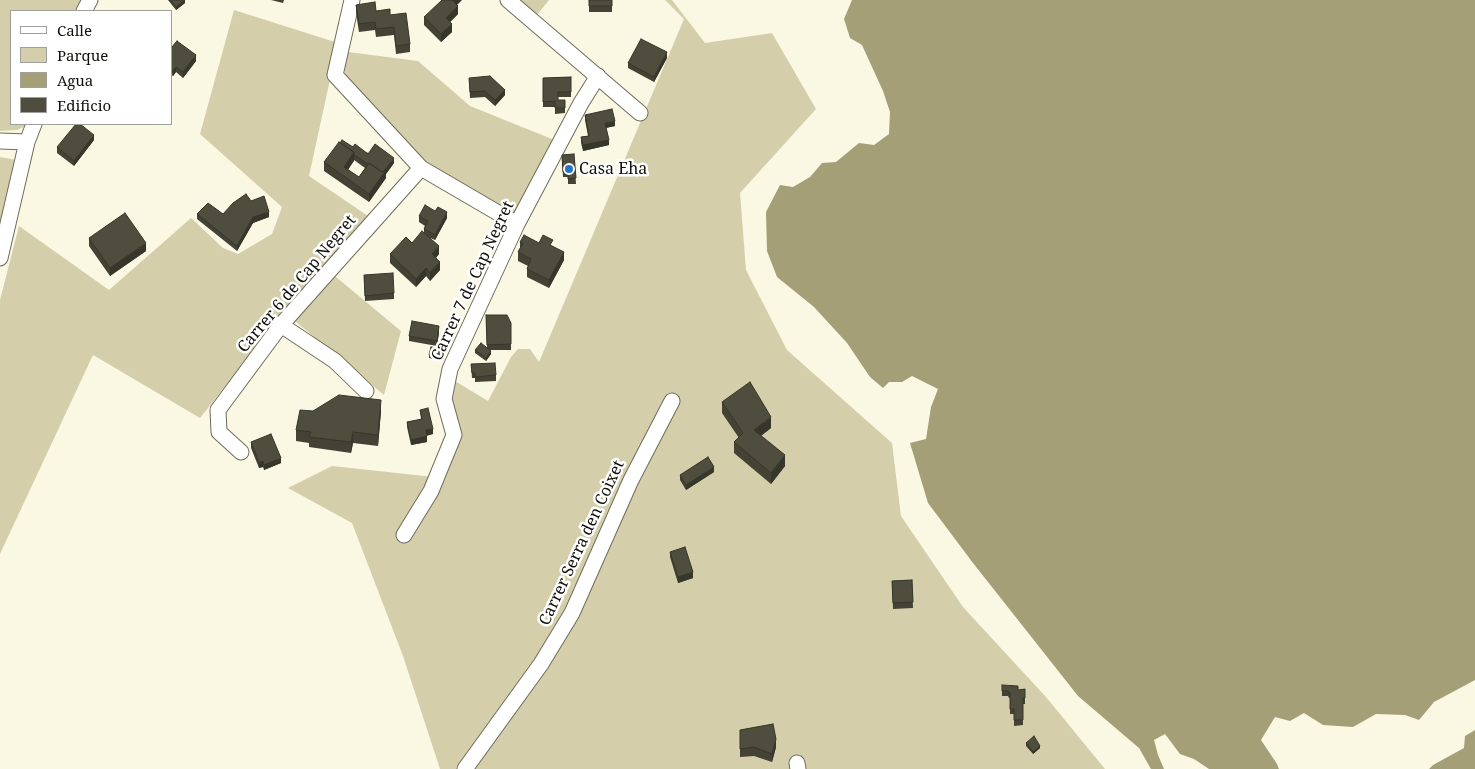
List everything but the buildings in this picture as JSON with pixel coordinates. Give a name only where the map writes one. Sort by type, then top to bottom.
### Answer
[{"type":"street","points":[[352,0],[335,75],[421,168],[517,224]]},
{"type":"street","points":[[508,0],[640,113]]},
{"type":"street","name":"Carrer 7 de Cap Negret","points":[[404,535],[431,491],[454,435],[444,399],[450,369],[517,224],[581,103],[598,76]]},
{"type":"street","points":[[0,258],[27,142],[34,125]]},
{"type":"street","points":[[0,141],[27,142]]},
{"type":"street","name":"Carrer 6 de Cap Negret","points":[[241,452],[220,432],[218,410],[281,325],[421,168]]},
{"type":"street","points":[[281,325],[334,361],[366,391]]},
{"type":"street","name":"Carrer Serra den Coixet","points":[[465,769],[541,664],[572,613],[631,480],[672,401]]},
{"type":"green space","points":[[0,0],[84,0],[79,10],[10,10],[10,125],[28,125],[17,130],[0,131]]},
{"type":"green space","points":[[519,0],[549,0],[537,15]]},
{"type":"green space","points":[[665,0],[672,0],[705,43],[772,33],[816,109],[740,193],[746,270],[787,350],[892,443],[901,516],[963,607],[1046,697],[1105,769],[440,769],[403,656],[352,523],[288,488],[332,466],[443,478],[455,381],[488,401],[511,357],[518,349],[530,349],[539,362],[684,19]]},
{"type":"green space","points":[[234,10],[338,43],[309,176],[368,216],[324,267],[401,331],[384,395],[284,312],[200,418],[93,355],[0,554],[0,300],[19,226],[109,290],[191,218],[223,248],[238,254],[272,234],[282,207],[200,134]]},
{"type":"green space","points":[[348,52],[418,61],[470,106],[557,141],[517,216],[431,167],[347,78],[344,69]]},
{"type":"green space","points":[[0,157],[16,160],[0,234]]},
{"type":"water","points":[[852,0],[1475,0],[1475,680],[1434,702],[1419,720],[1405,715],[1376,714],[1353,727],[1323,725],[1304,713],[1290,721],[1275,717],[1261,740],[1279,769],[1209,769],[1194,759],[1180,754],[1165,734],[1154,740],[1164,769],[1151,769],[1139,748],[1078,696],[928,503],[910,443],[926,439],[931,407],[938,389],[912,376],[902,382],[889,382],[883,388],[870,377],[847,343],[814,307],[777,277],[767,251],[766,212],[780,185],[793,187],[810,177],[822,163],[836,162],[859,143],[874,145],[889,134],[890,112],[883,91],[862,45],[850,38],[844,19]]},
{"type":"water","points":[[1475,730],[1475,769],[1429,769],[1464,748],[1465,736]]},
{"type":"place","name":"Casa Eha","points":[[569,169]]}]
